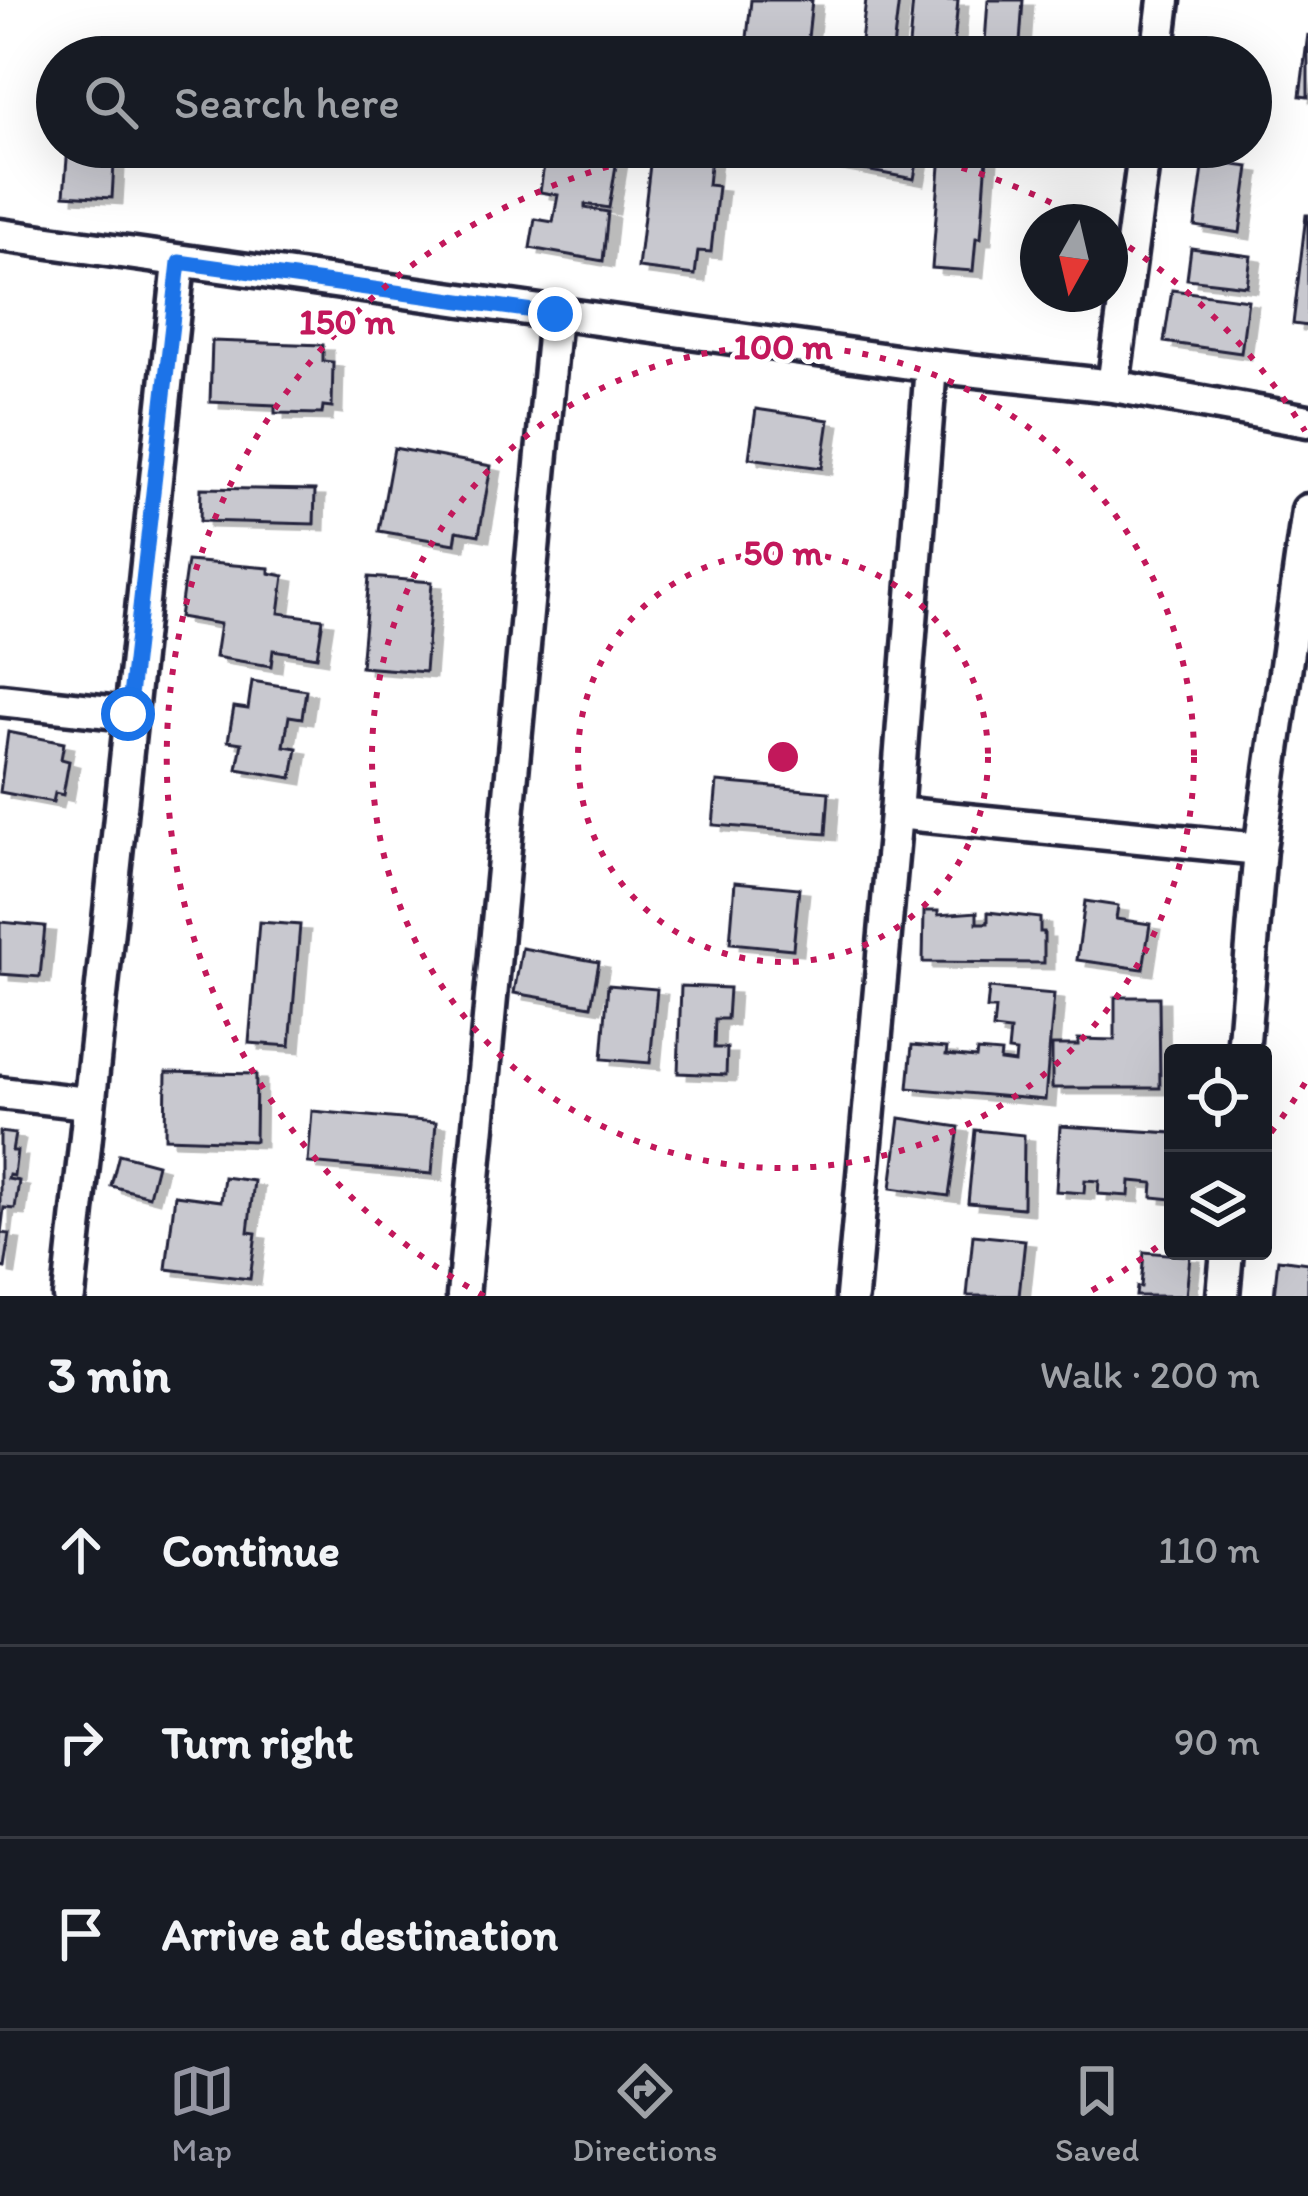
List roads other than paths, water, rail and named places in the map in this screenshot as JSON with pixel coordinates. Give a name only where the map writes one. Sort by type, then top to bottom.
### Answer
[{"type":"street","points":[[1160,36],[1164,0]]},
{"type":"street","points":[[1113,386],[1142,168]]},
{"type":"street","points":[[0,236],[931,366],[1113,386],[1308,421]]},
{"type":"street","points":[[69,1296],[179,262]]},
{"type":"street","points":[[463,1296],[555,314]]},
{"type":"street","points":[[852,1296],[931,366]]},
{"type":"street","points":[[1244,1044],[1260,849],[1308,510]]},
{"type":"street","points":[[0,700],[128,714]]},
{"type":"street","points":[[896,813],[1260,849]]},
{"type":"street","points":[[0,1093],[87,1103]]},
{"type":"street","points":[[1223,1296],[1225,1260]]}]
